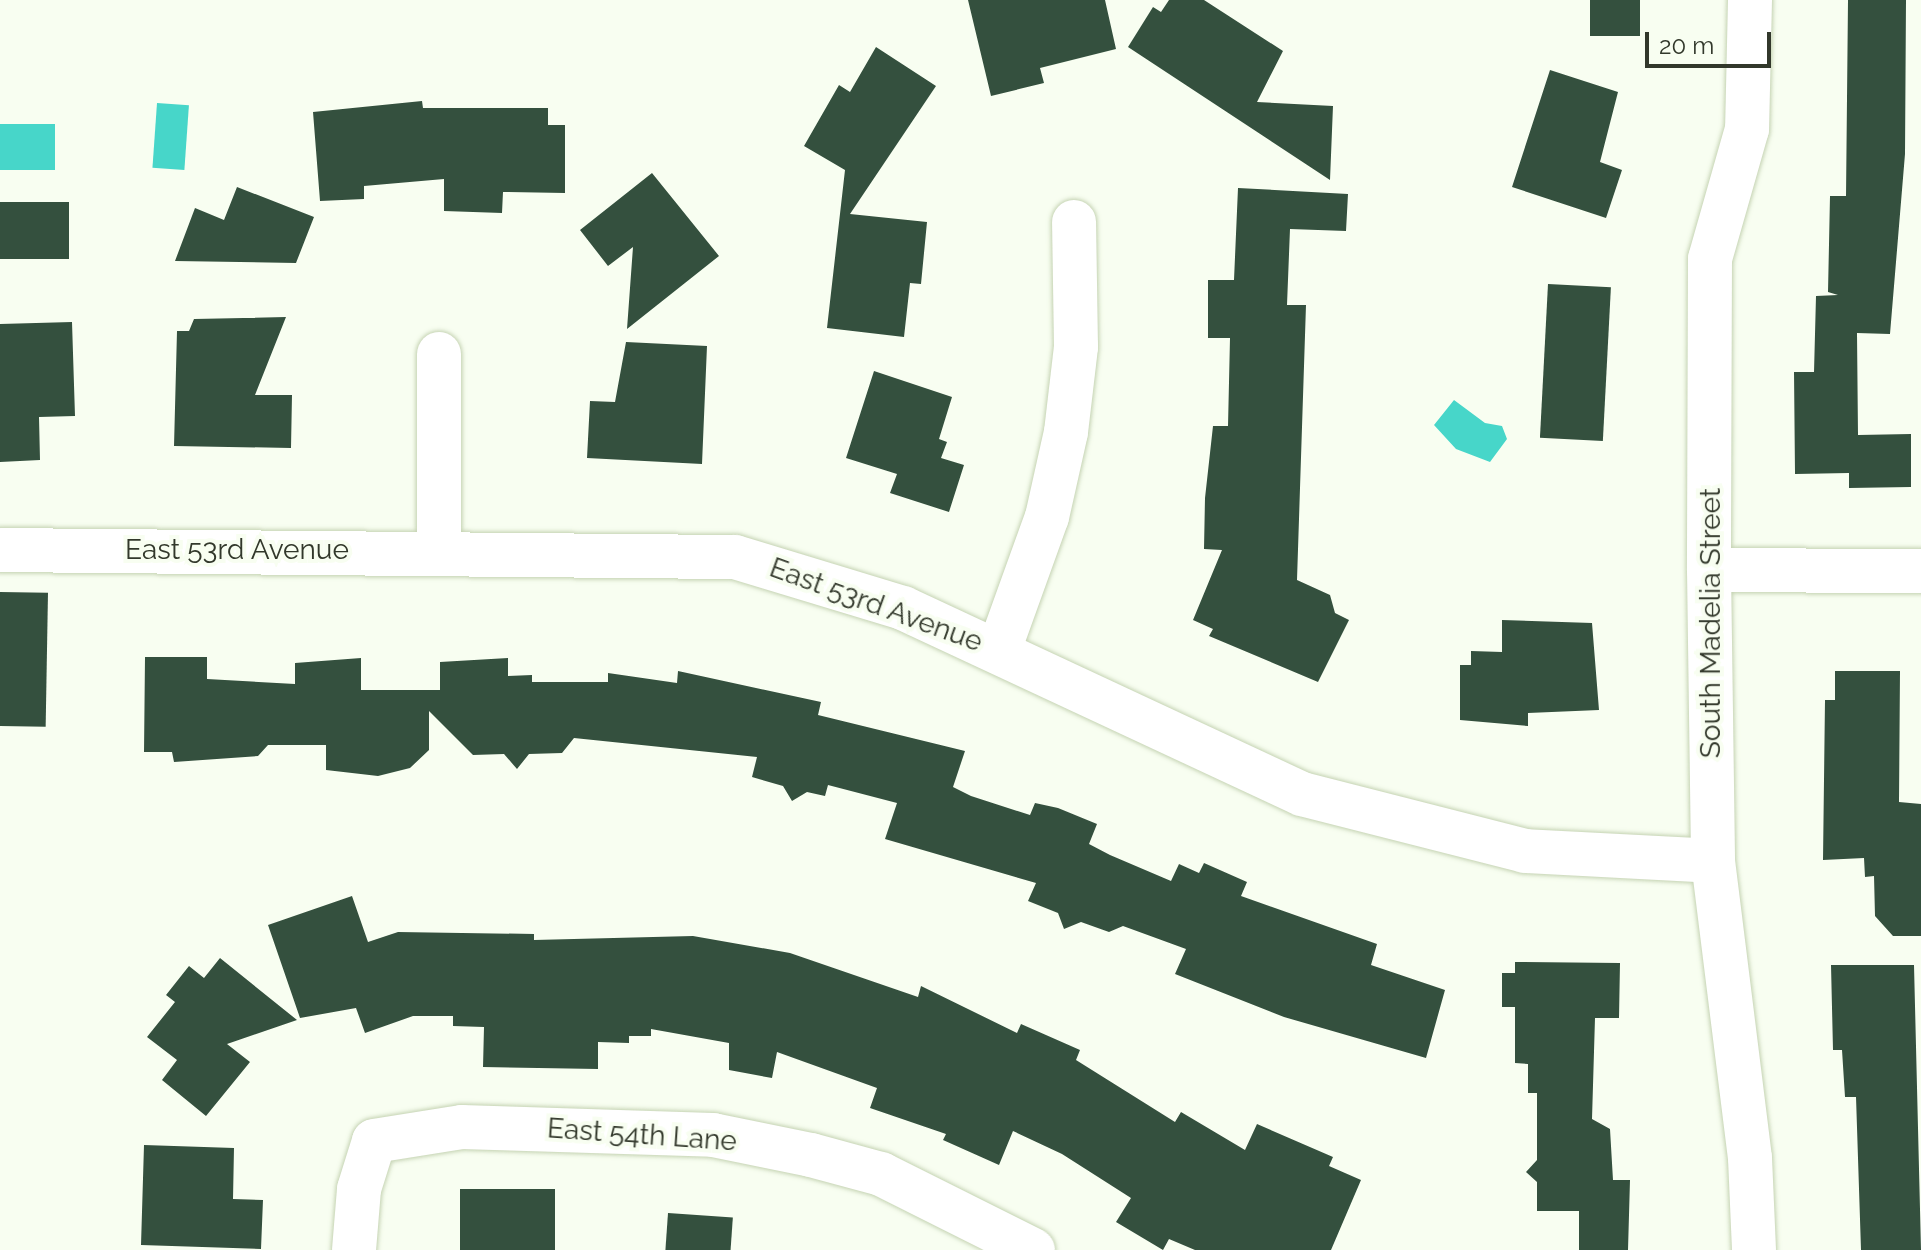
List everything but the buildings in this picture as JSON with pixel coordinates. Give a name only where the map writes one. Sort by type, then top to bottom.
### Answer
[{"type":"street","name":"South Madelia Street","points":[[1750,0],[1747,129],[1710,259],[1709,570],[1713,861],[1750,1158],[1754,1250]]},
{"type":"street","points":[[999,650],[1047,517],[1066,432],[1076,347],[1074,222]]},
{"type":"street","points":[[439,354],[439,550]]},
{"type":"street","name":"East 53rd Avenue","points":[[0,550],[439,550],[735,557],[824,580],[999,650],[1302,794],[1525,851],[1713,861]]},
{"type":"street","points":[[1709,570],[1921,571]]},
{"type":"street","name":"East 54th Lane","points":[[354,1250],[374,1141],[462,1127],[713,1135],[881,1174],[1033,1250]]},
{"type":"water","points":[[157,103],[189,105],[184,170],[152,168]]},
{"type":"water","points":[[0,124],[55,124],[55,170],[0,170]]},
{"type":"water","points":[[1454,400],[1485,423],[1502,426],[1507,439],[1490,462],[1456,449],[1434,425]]}]
